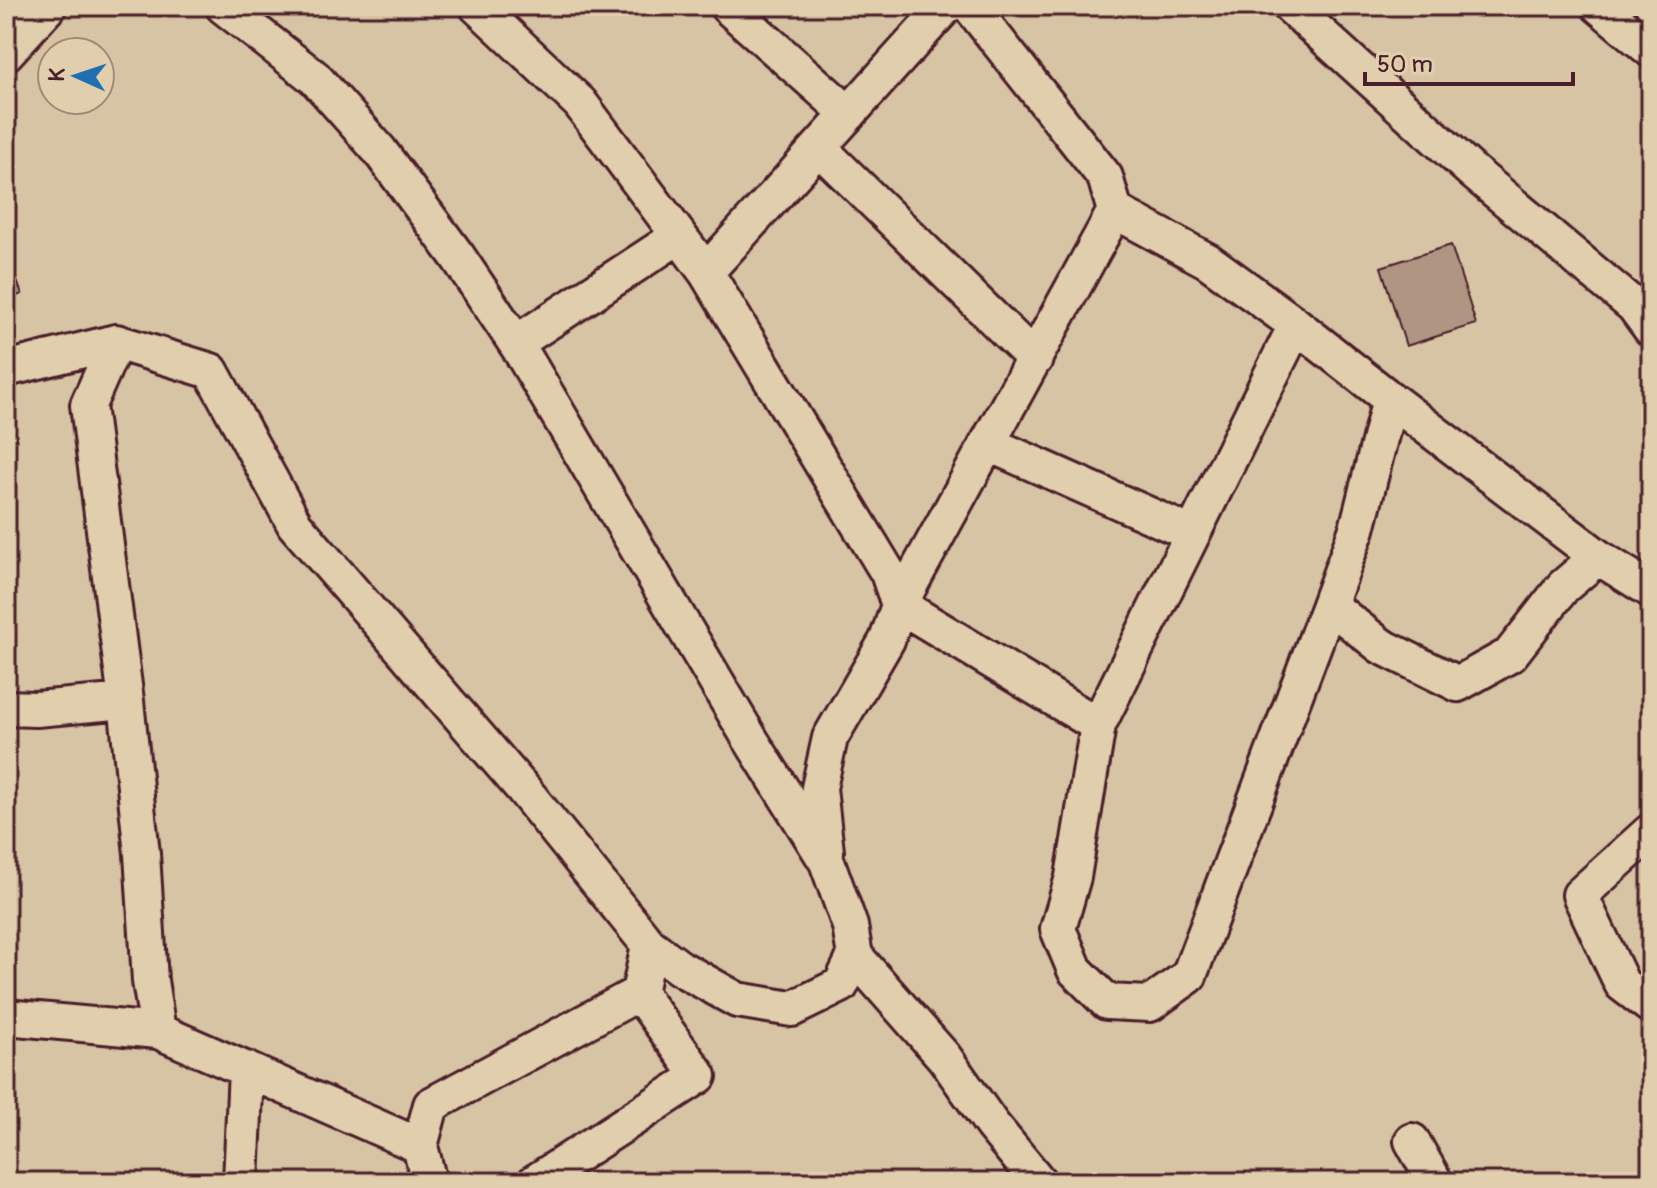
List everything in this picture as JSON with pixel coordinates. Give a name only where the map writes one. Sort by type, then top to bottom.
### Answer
[{"type":"street","points":[[6,53],[49,6]]},
{"type":"street","points":[[223,6],[315,78],[379,150],[458,257],[516,343],[749,737],[827,862],[850,926],[855,956],[944,1057],[992,1125],[1039,1182]]},
{"type":"street","points":[[477,6],[580,103],[706,272],[888,573],[899,605],[1098,725]]},
{"type":"street","points":[[727,6],[849,114]]},
{"type":"street","points":[[706,272],[946,6]]},
{"type":"street","points":[[827,862],[819,788],[830,738],[887,640],[899,605],[1115,211],[1105,177],[970,6]]},
{"type":"street","points":[[1290,6],[1472,171],[1634,306],[1651,329]]},
{"type":"street","points":[[1599,6],[1651,50]]},
{"type":"street","points":[[819,148],[1035,359]]},
{"type":"street","points":[[1115,211],[1208,261],[1598,557],[1651,590]]},
{"type":"street","points":[[516,343],[679,236]]},
{"type":"street","points":[[1296,325],[1098,725],[1073,877],[1058,929],[1075,970],[1107,1002],[1150,1004],[1189,976],[1357,529],[1390,399]]},
{"type":"street","points":[[6,369],[116,342],[211,371],[295,525],[524,790],[649,945],[680,968],[737,1000],[792,1009],[841,985],[855,956]]},
{"type":"street","points":[[116,342],[88,405],[126,701],[142,854],[150,981],[158,1031]]},
{"type":"street","points":[[989,444],[1192,534]]},
{"type":"street","points":[[1329,605],[1381,646],[1458,684],[1510,655],[1563,587],[1598,557]]},
{"type":"street","points":[[6,708],[36,709],[126,701]]},
{"type":"street","points":[[1651,831],[1580,895],[1622,984],[1651,1006]]},
{"type":"street","points":[[535,1182],[699,1076],[639,993],[649,945]]},
{"type":"street","points":[[429,1182],[420,1146],[431,1105],[639,993]]},
{"type":"street","points":[[6,1017],[158,1031],[420,1146]]},
{"type":"street","points":[[241,1182],[246,1069]]},
{"type":"street","points":[[1412,1141],[1435,1182]]},
{"type":"building","points":[[1451,245],[1476,324],[1406,346],[1381,267]]},
{"type":"building","points":[[6,252],[22,294],[6,300]]}]
